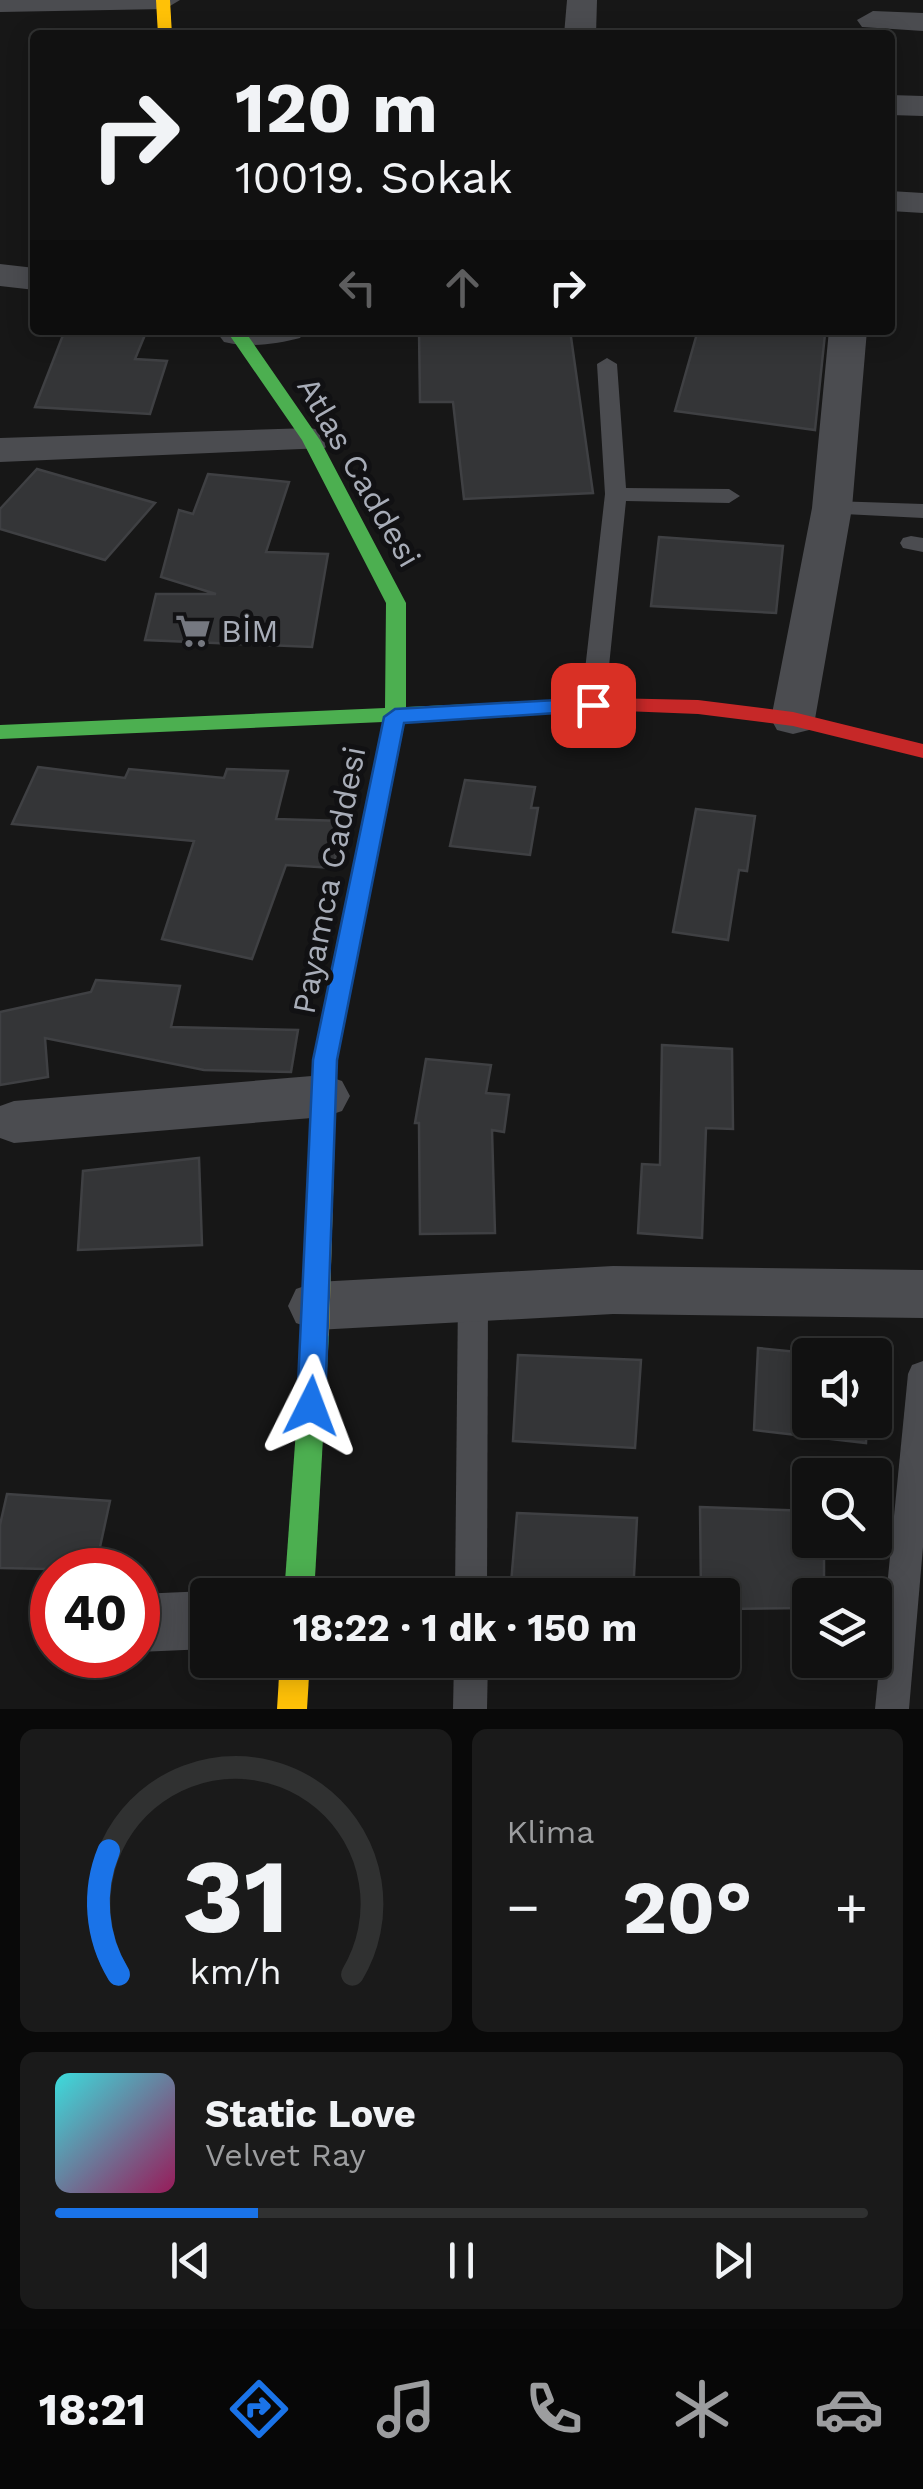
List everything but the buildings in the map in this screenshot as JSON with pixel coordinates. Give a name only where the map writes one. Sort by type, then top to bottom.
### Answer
[{"type":"street","points":[[0,3],[163,0],[165,30]]},
{"type":"street","points":[[580,30],[582,0]]},
{"type":"street","points":[[873,18],[923,22]]},
{"type":"street","points":[[895,105],[923,106]]},
{"type":"street","points":[[895,201],[923,202]]},
{"type":"street","points":[[0,275],[30,278]]},
{"type":"street","name":"Atlas Caddesi","points":[[238,335],[311,440],[396,603],[395,717]]},
{"type":"street","points":[[793,719],[832,508],[848,335]]},
{"type":"street","points":[[0,450],[311,440]]},
{"type":"street","points":[[0,732],[593,705],[698,707],[793,719],[923,751]]},
{"type":"street","name":"Payamca Caddesi","points":[[300,1578],[325,1060],[395,717]]},
{"type":"street","points":[[14,1122],[324,1096]]},
{"type":"street","points":[[316,1306],[613,1290],[923,1294]]},
{"type":"street","points":[[160,1622],[190,1621]]},
{"type":"street","points":[[292,1709],[294,1678]]},
{"type":"lane","points":[[593,705],[616,494],[607,364]]},
{"type":"lane","points":[[616,494],[729,496]]},
{"type":"lane","points":[[832,508],[923,511]]},
{"type":"lane","points":[[471,1578],[473,1296]]},
{"type":"lane","points":[[892,1709],[923,1374]]},
{"type":"lane","points":[[470,1709],[471,1678]]},
{"type":"traffic: fast","points":[[238,335],[311,440],[396,603],[395,717],[383,776]]},
{"type":"traffic: fast","points":[[0,732],[606,705]]},
{"type":"traffic: fast","points":[[300,1578],[316,1334]]},
{"type":"traffic: slow","points":[[163,0],[165,30]]},
{"type":"traffic: slow","points":[[316,1334],[325,1060],[383,776]]},
{"type":"traffic: slow","points":[[292,1709],[294,1678]]},
{"type":"traffic: jam","points":[[606,705],[698,707],[793,719],[923,751]]},
{"type":"place","name":"BİM","points":[[193,631]]},
{"type":"route","points":[[311,1406],[325,1060],[395,717],[593,705]]}]
